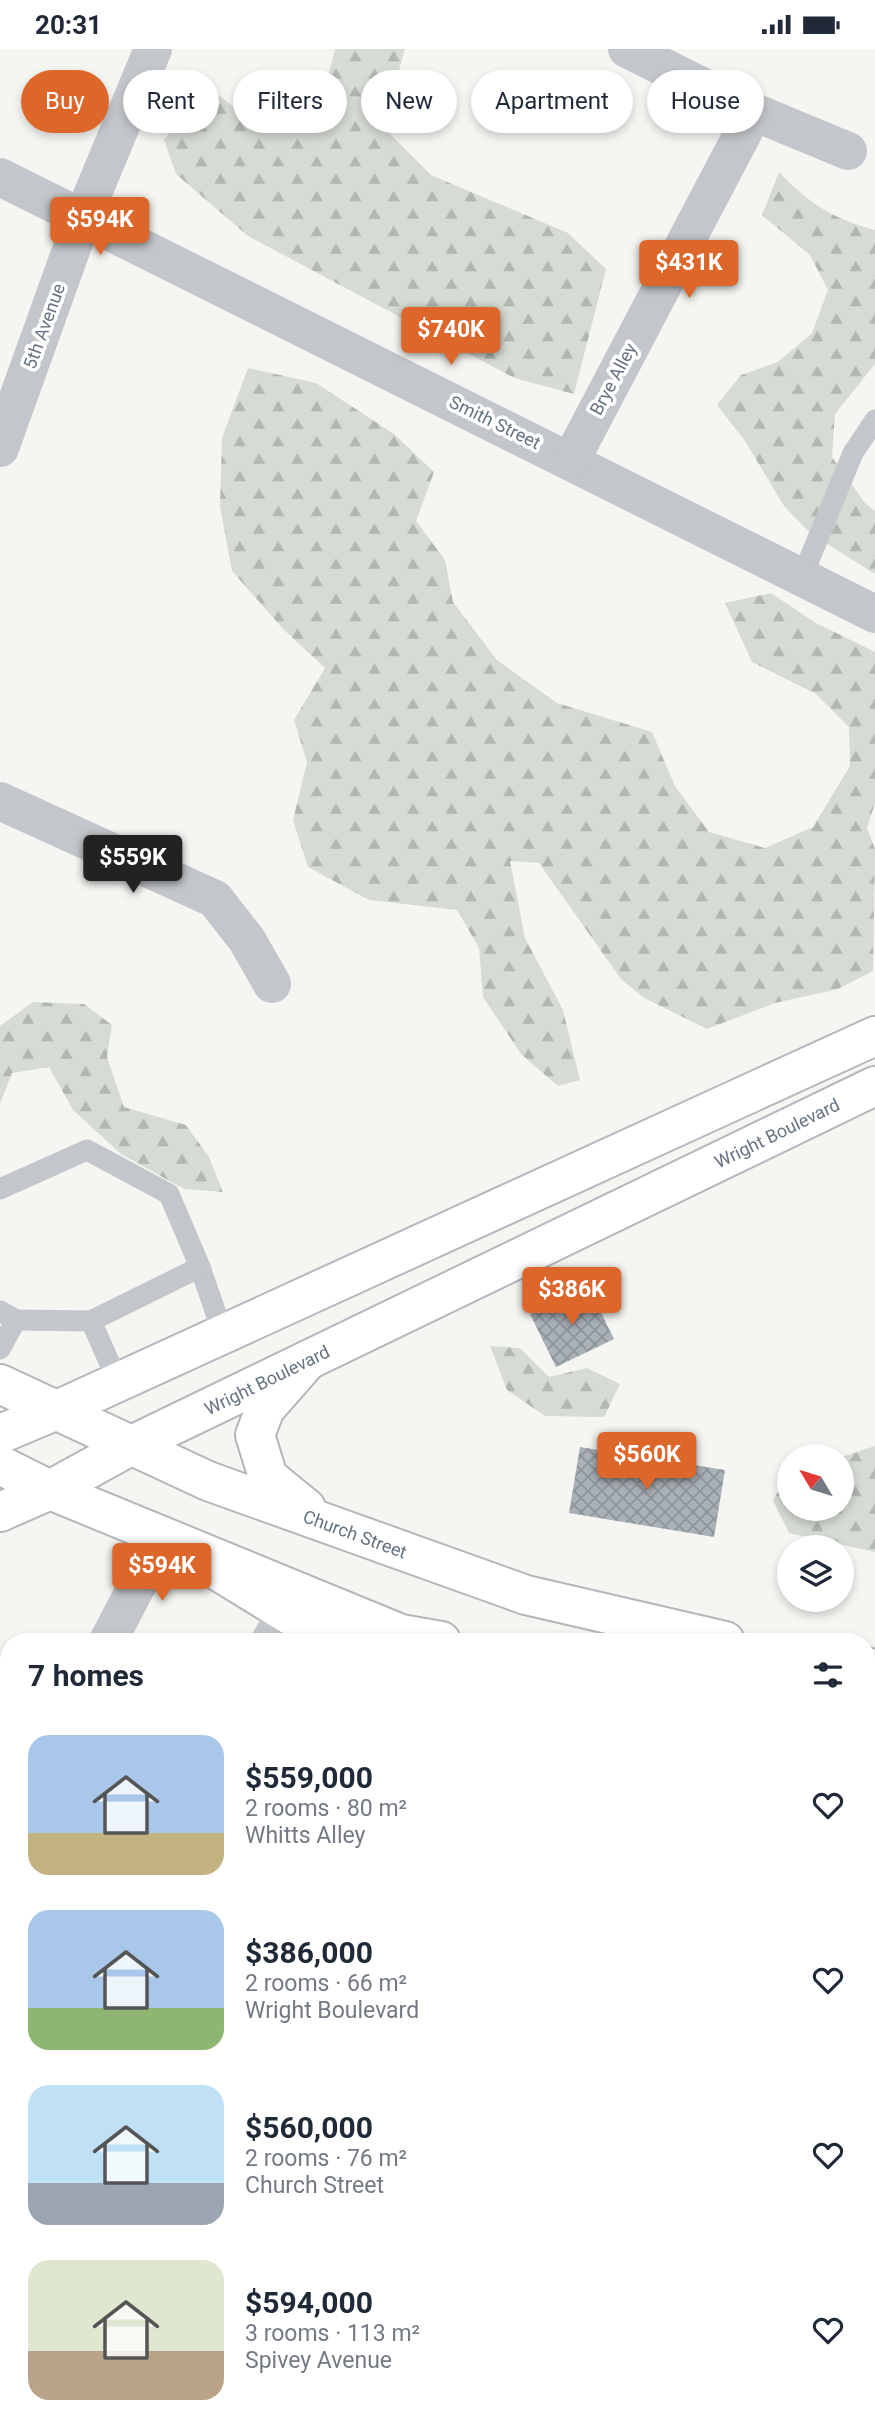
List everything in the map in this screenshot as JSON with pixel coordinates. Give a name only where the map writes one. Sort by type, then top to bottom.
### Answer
[{"type":"main road","points":[[0,1434],[875,1036]]},
{"type":"main road","name":"Wright Boulevard","points":[[0,1512],[50,1490],[132,1445],[875,1086]]},
{"type":"main road","points":[[308,1360],[265,1409],[255,1435],[268,1477],[324,1523]]},
{"type":"main road","name":"Church Street","points":[[0,1384],[208,1481],[324,1523],[526,1595],[690,1633]]},
{"type":"main road","points":[[0,1465],[50,1490],[399,1633]]},
{"type":"main road","points":[[163,1536],[318,1633]]},
{"type":"street","name":"5th Avenue","points":[[0,448],[83,217],[153,49]]},
{"type":"street","points":[[628,49],[669,70]]},
{"type":"street","points":[[764,117],[848,151]]},
{"type":"street","name":"Brye Alley","points":[[571,460],[743,133]]},
{"type":"street","name":"Smith Street","points":[[0,177],[875,614]]},
{"type":"street","points":[[0,801],[215,899],[247,940],[272,984]]},
{"type":"street","points":[[120,1633],[163,1536]]},
{"type":"lane","points":[[802,577],[853,453],[875,421]]},
{"type":"lane","points":[[0,1189],[88,1150],[169,1194],[200,1267],[223,1334]]},
{"type":"lane","points":[[0,1349],[8,1316],[91,1321],[200,1267]]},
{"type":"lane","points":[[91,1321],[118,1382]]},
{"type":"lane","points":[[265,1633],[279,1609]]},
{"type":"green space","points":[[335,49],[405,49],[399,70],[361,70],[361,133],[389,133],[431,175],[568,233],[606,269],[574,394],[514,378],[248,236],[176,174],[164,140],[169,133],[219,133],[219,96],[233,106],[233,133],[347,133],[347,70],[330,70]]},
{"type":"green space","points":[[779,172],[822,209],[875,230],[875,364],[835,414],[832,457],[865,503],[875,511],[875,574],[810,533],[784,506],[745,441],[717,405],[741,375],[778,362],[812,333],[828,290],[810,255],[762,215]]},
{"type":"green space","points":[[248,368],[316,383],[394,434],[434,472],[416,521],[445,560],[453,602],[497,660],[557,703],[652,732],[675,786],[709,832],[765,848],[813,827],[850,766],[849,727],[816,694],[752,662],[725,603],[771,593],[814,622],[875,652],[875,803],[867,828],[875,849],[873,971],[838,989],[775,1003],[707,1029],[644,998],[621,979],[539,863],[510,861],[525,938],[563,1010],[580,1080],[558,1086],[521,1054],[483,997],[479,948],[457,910],[369,900],[308,867],[293,820],[307,762],[294,720],[325,668],[283,629],[232,571],[220,506],[222,438]]},
{"type":"green space","points":[[33,1002],[84,1004],[112,1025],[107,1057],[124,1107],[186,1125],[209,1157],[223,1192],[184,1189],[121,1154],[73,1110],[49,1067],[12,1073],[0,1104],[0,1026]]},
{"type":"green space","points":[[490,1346],[520,1348],[549,1377],[587,1368],[620,1384],[604,1417],[545,1416],[507,1390]]},
{"type":"green space","points":[[875,1446],[875,1552],[854,1547],[854,1535],[789,1533],[783,1521],[854,1521],[854,1453]]},
{"type":"building","points":[[588,1286],[614,1339],[556,1367],[530,1314]]},
{"type":"building","points":[[580,1447],[725,1470],[714,1537],[569,1513]]}]
